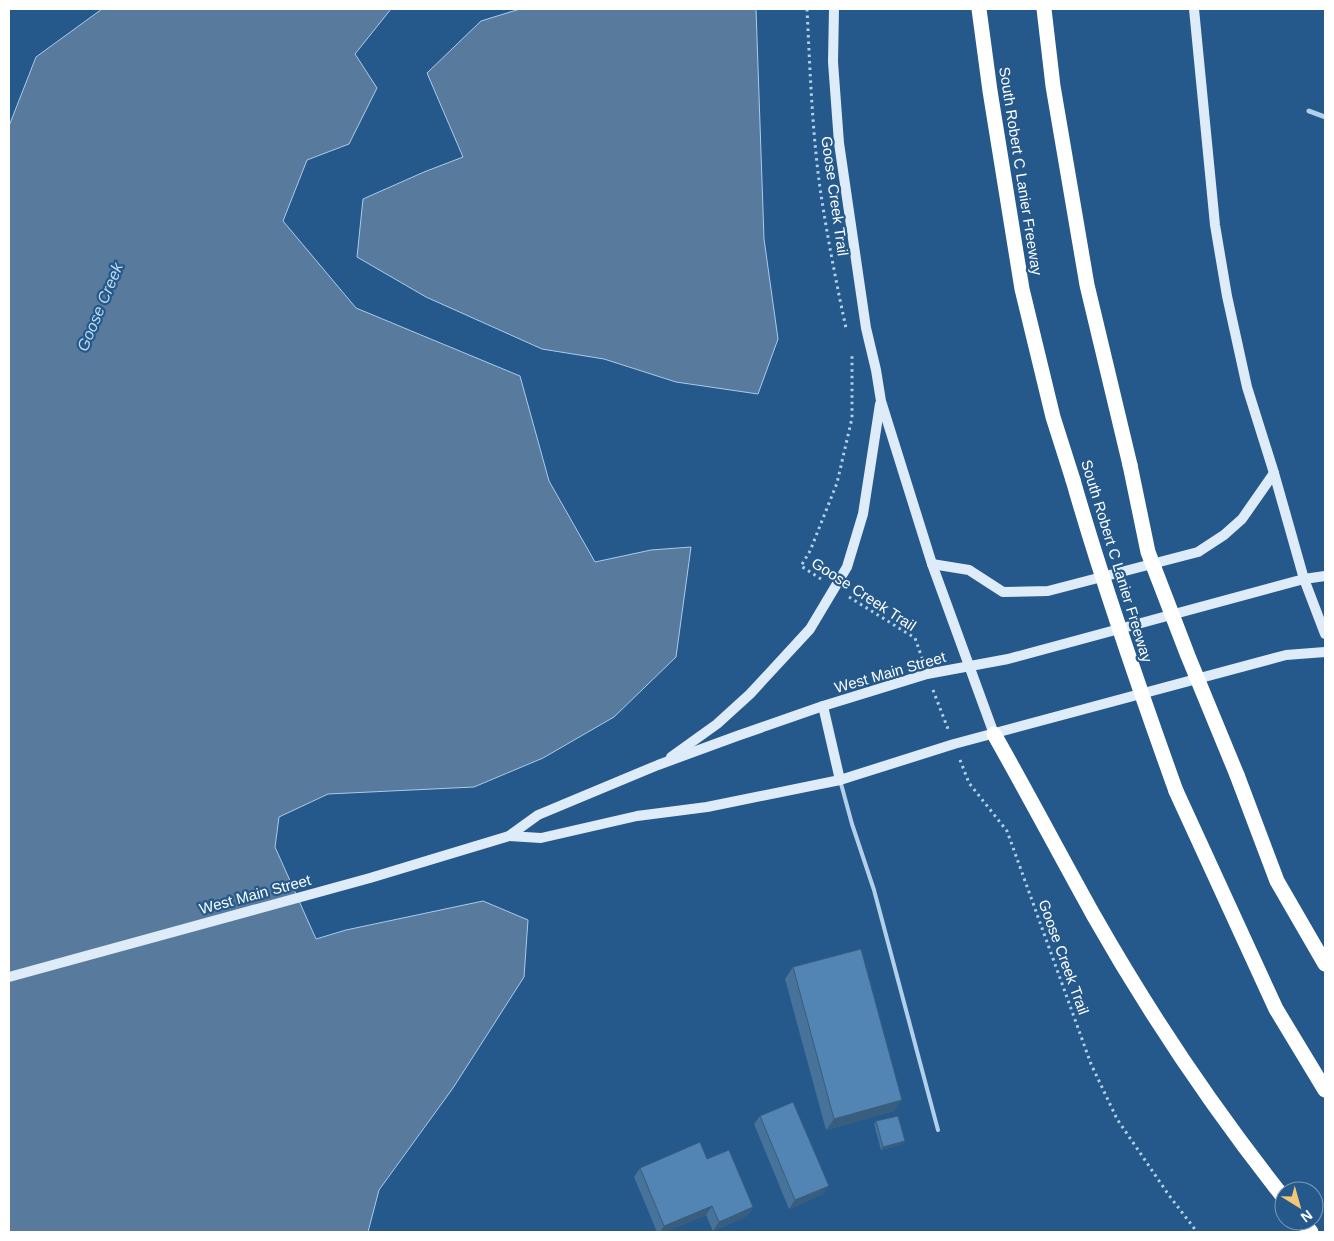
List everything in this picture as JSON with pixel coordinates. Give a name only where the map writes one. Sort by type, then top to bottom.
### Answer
[{"type":"highway","name":"South Robert C Lanier Freeway","points":[[979,9],[990,91],[1022,289],[1053,417],[1091,545],[1126,653],[1176,791],[1276,1010],[1325,1090]]},
{"type":"highway","points":[[1044,9],[1053,86],[1087,285],[1130,465],[1148,552],[1277,881],[1325,964]]},
{"type":"highway","points":[[994,734],[1095,917],[1171,1042],[1253,1159],[1274,1185]]},
{"type":"main road","points":[[834,9],[833,62],[839,142],[866,328],[881,401],[932,564],[994,734]]},
{"type":"main road","points":[[1194,9],[1215,225],[1227,296],[1248,387],[1304,579],[1325,634]]},
{"type":"main road","points":[[658,765],[717,724],[750,694],[810,629],[847,566],[863,514],[881,401]]},
{"type":"main road","points":[[932,564],[969,570],[1002,592],[1048,592],[1198,552],[1224,536],[1231,529],[1246,513],[1274,473]]},
{"type":"main road","name":"West Main Street","points":[[9,976],[370,878],[509,836],[538,815],[658,765],[823,706],[927,674],[1008,659],[1304,579],[1325,576]]},
{"type":"main road","name":"West Main Street","points":[[509,836],[541,838],[637,816],[707,807],[840,780],[954,744],[1286,655],[1325,652]]},
{"type":"main road","points":[[823,706],[840,780]]},
{"type":"street","points":[[1310,111],[1325,117]]},
{"type":"lane","points":[[840,780],[852,824],[874,890],[938,1130]]},
{"type":"path","name":"Goose Creek Trail","points":[[807,9],[812,104],[820,188],[846,329]]},
{"type":"path","name":"Goose Creek Trail","points":[[850,347],[852,356],[852,418],[837,483],[810,551],[801,566],[915,638],[969,783],[1007,831],[1091,1064],[1117,1119],[1168,1194],[1197,1232]]},
{"type":"water","name":"Goose Creek","points":[[102,9],[391,9],[355,54],[377,88],[349,144],[307,160],[283,221],[356,308],[520,376],[549,481],[595,562],[651,550],[691,547],[676,657],[614,717],[543,758],[474,787],[328,794],[279,817],[275,847],[316,939],[346,930],[483,901],[528,920],[524,977],[453,1088],[379,1190],[368,1232],[9,1232],[9,126],[36,57]]},
{"type":"water","points":[[520,9],[756,9],[764,239],[778,339],[758,394],[676,382],[604,359],[542,349],[426,297],[357,257],[363,199],[463,157],[427,73],[481,21]]},
{"type":"building","points":[[861,949],[902,1100],[834,1119],[793,967]]},
{"type":"building","points":[[793,1102],[829,1186],[795,1200],[760,1116]]},
{"type":"building","points":[[898,1116],[905,1141],[883,1147],[876,1121]]},
{"type":"building","points":[[700,1142],[707,1159],[729,1150],[753,1207],[719,1222],[712,1206],[664,1226],[640,1168]]}]
